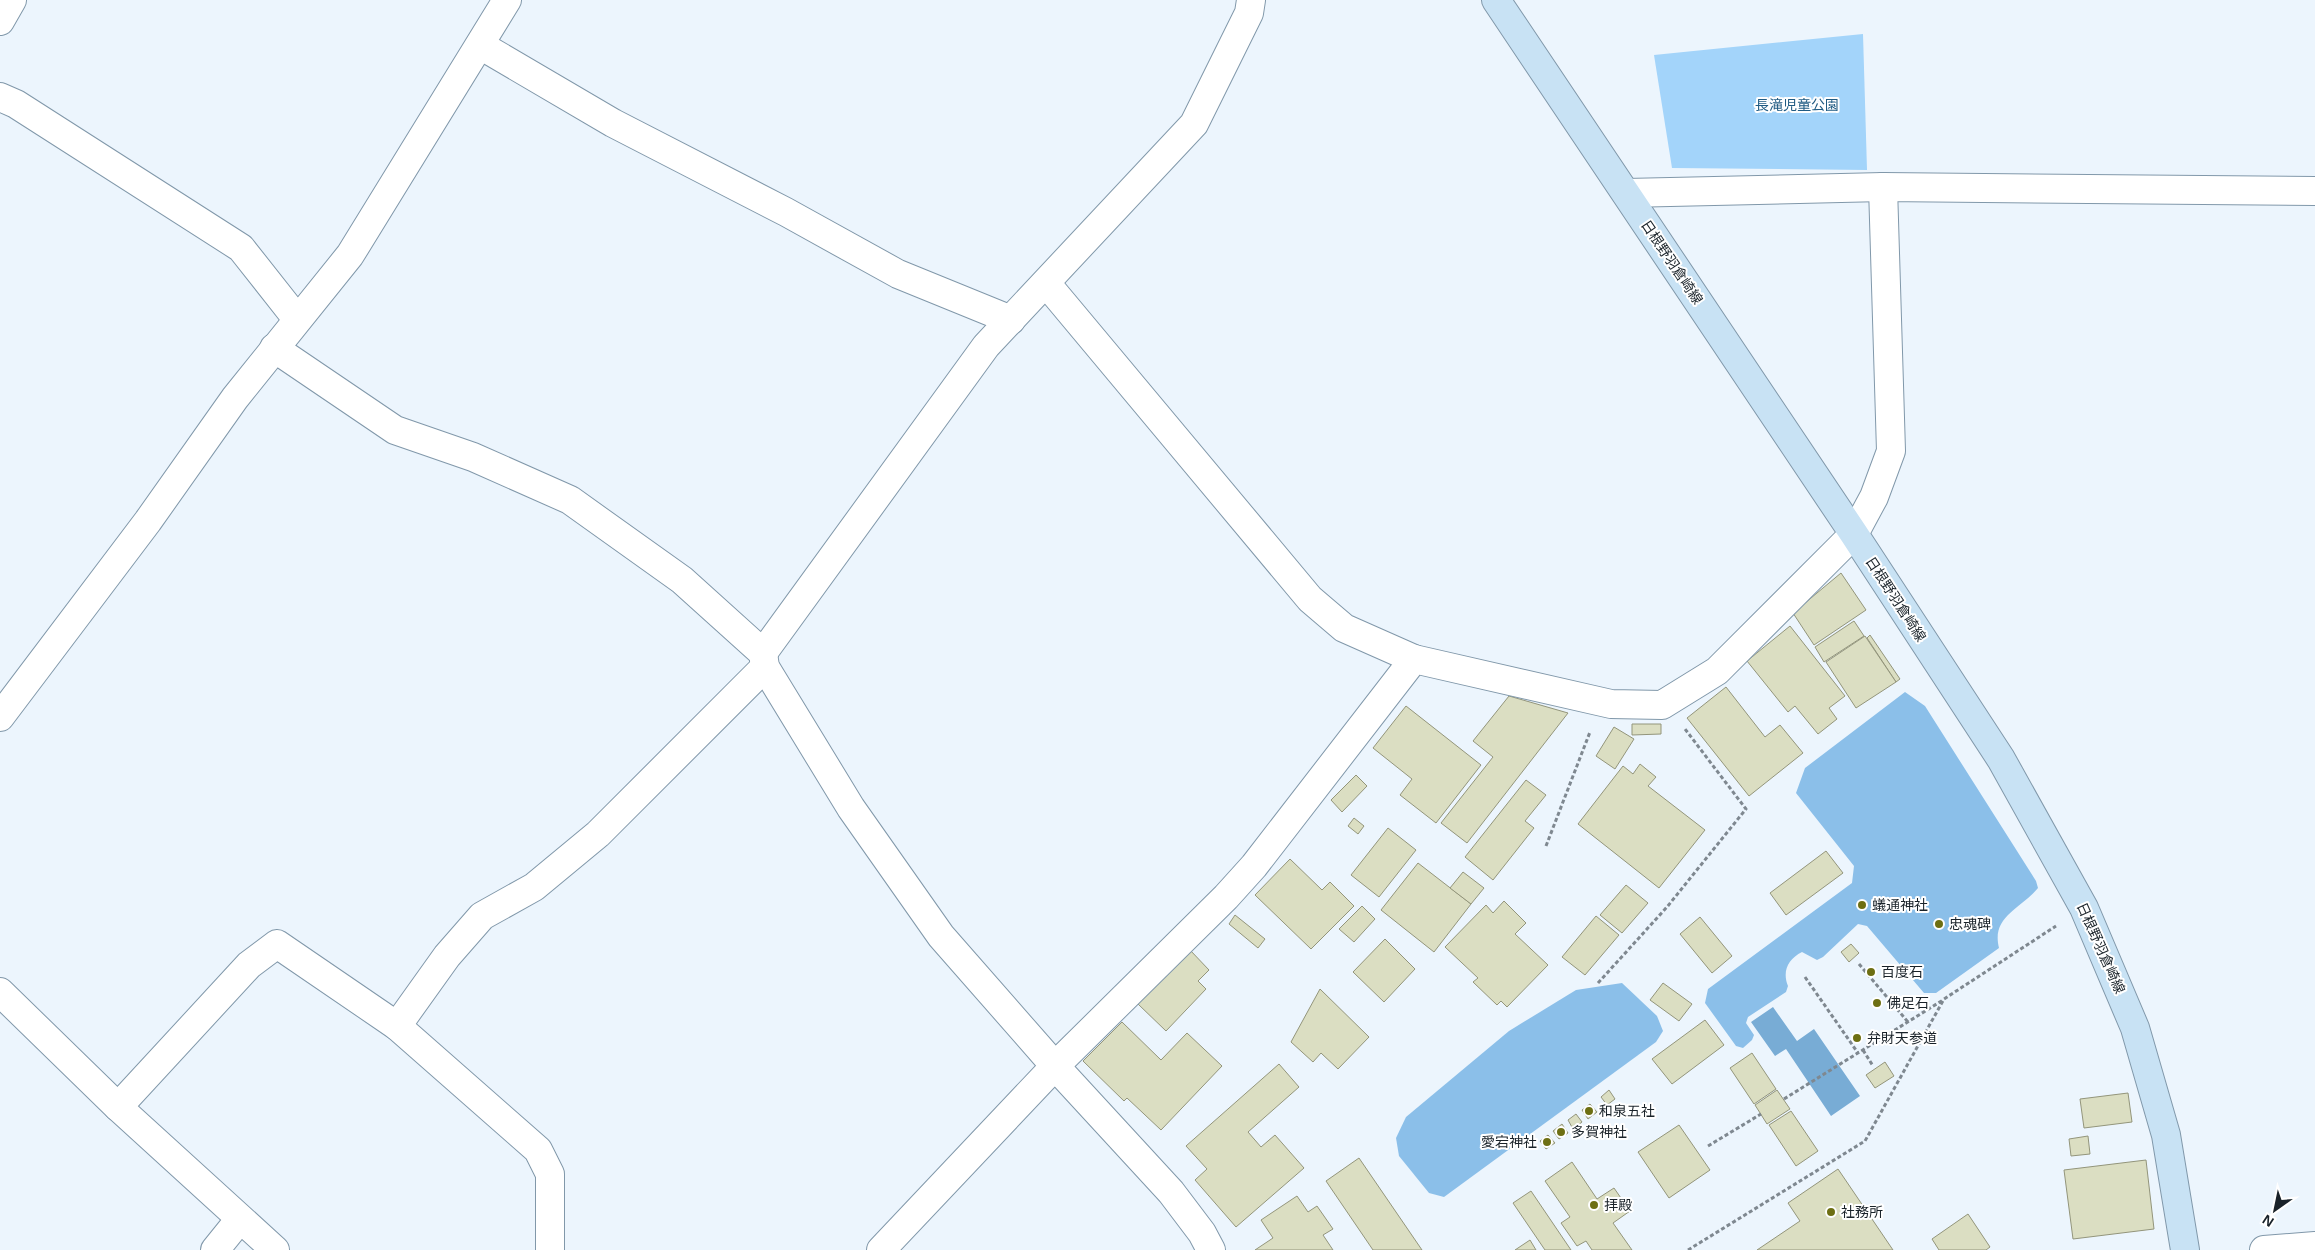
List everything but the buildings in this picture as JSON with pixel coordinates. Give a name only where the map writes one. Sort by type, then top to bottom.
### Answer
[{"type":"main road","name":"日根野羽倉崎線","points":[[1496,0],[1854,534],[2001,759],[2084,908],[2135,1028],[2166,1135],[2185,1250]]},
{"type":"street","points":[[0,20],[12,0]]},
{"type":"street","points":[[0,717],[148,521],[235,398],[350,255],[507,0]]},
{"type":"street","points":[[397,1026],[447,956],[482,916],[534,887],[598,834],[764,660],[986,346],[1194,124],[1249,13],[1251,0]]},
{"type":"street","points":[[480,45],[613,123],[786,212],[898,274],[1011,320]]},
{"type":"street","points":[[0,97],[16,104],[241,248],[297,319]]},
{"type":"street","points":[[1046,283],[1310,599],[1344,628],[1414,659],[1611,704],[1662,705],[1717,672],[1854,534],[1874,497],[1891,450],[1883,187]]},
{"type":"street","points":[[1626,193],[1883,187],[2315,191]]},
{"type":"street","points":[[274,348],[395,430],[473,457],[570,500],[682,580],[764,660],[851,808],[941,936],[1055,1066],[1171,1192],[1202,1233],[1210,1250]]},
{"type":"street","points":[[881,1250],[1055,1066],[1226,897],[1254,866],[1414,659]]},
{"type":"street","points":[[118,1107],[249,965],[277,944],[397,1026],[538,1150],[550,1174],[550,1250]]},
{"type":"street","points":[[0,992],[118,1107],[275,1250]]},
{"type":"street","points":[[215,1250],[240,1219]]},
{"type":"street","points":[[2264,1250],[2315,1246]]},
{"type":"path","points":[[1546,846],[1602,701]]},
{"type":"path","points":[[1598,983],[1667,907],[1746,809],[1665,703]]},
{"type":"path","points":[[1784,1099],[1944,1000],[2084,908]]},
{"type":"path","points":[[1859,964],[1908,1022]]},
{"type":"path","points":[[1805,977],[1858,1053]]},
{"type":"path","points":[[1688,1250],[1866,1141],[1944,1000]]},
{"type":"path","points":[[1863,1050],[1873,1066]]},
{"type":"path","points":[[1708,1146],[1761,1114]]},
{"type":"green space","name":"長滝児童公園","points":[[1863,34],[1867,170],[1672,168],[1654,55]]},
{"type":"shaded area","points":[[1905,692],[1925,706],[2036,881],[2038,888],[2003,920],[1999,928],[1999,948],[1936,993],[1924,993],[1867,926],[1858,924],[1823,957],[1817,960],[1802,952],[1793,958],[1786,970],[1788,986],[1786,992],[1748,1017],[1746,1023],[1754,1035],[1752,1040],[1743,1048],[1736,1046],[1705,1003],[1708,989],[1852,883],[1854,866],[1796,793],[1805,768]]},
{"type":"shaded area","points":[[1622,983],[1657,1016],[1663,1031],[1656,1042],[1444,1197],[1429,1193],[1399,1156],[1396,1138],[1406,1117],[1509,1031],[1576,990]]},
{"type":"shaded area","points":[[1773,1007],[1797,1041],[1814,1029],[1860,1096],[1831,1116],[1786,1049],[1775,1056],[1751,1022]]},
{"type":"place","name":"蟻通神社","points":[[1862,905]]},
{"type":"place","name":"忠魂碑","points":[[1939,924]]},
{"type":"place","name":"百度石","points":[[1871,972]]},
{"type":"place","name":"佛足石","points":[[1877,1003]]},
{"type":"place","name":"弁財天参道","points":[[1857,1038]]},
{"type":"place","name":"和泉五社","points":[[1589,1111]]},
{"type":"place","name":"多賀神社","points":[[1561,1132]]},
{"type":"place","name":"愛宕神社","points":[[1547,1142]]},
{"type":"place","name":"拝殿","points":[[1594,1205]]},
{"type":"place","name":"社務所","points":[[1831,1212]]}]
